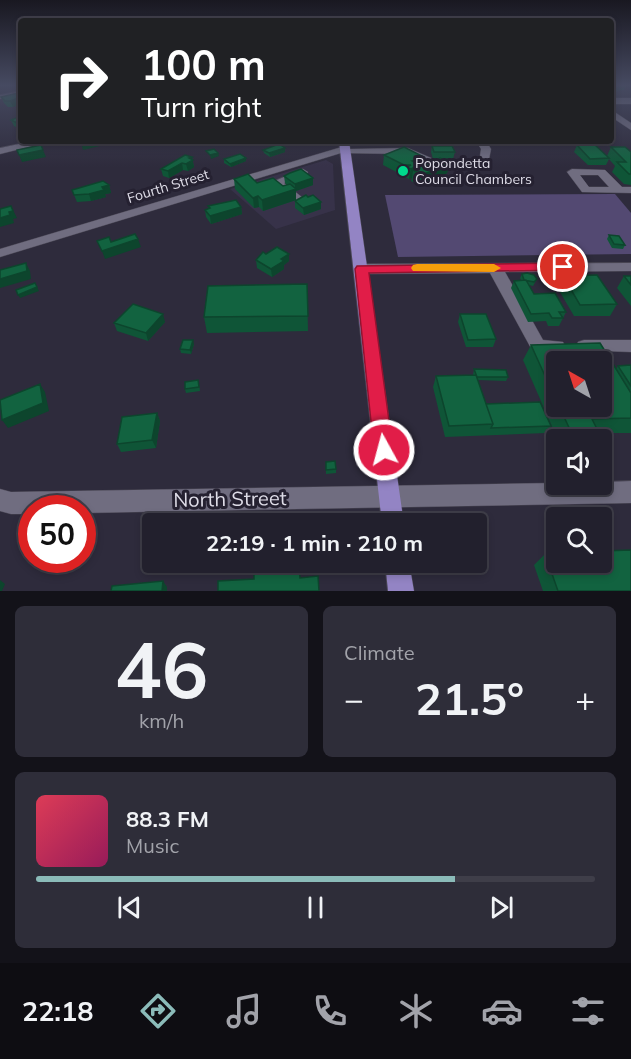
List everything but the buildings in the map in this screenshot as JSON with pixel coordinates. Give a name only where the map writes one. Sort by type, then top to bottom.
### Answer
[{"type":"main road","points":[[344,147],[362,269],[391,513]]},
{"type":"main road","points":[[399,573],[401,591]]},
{"type":"street","points":[[614,114],[631,128]]},
{"type":"street","points":[[0,151],[33,144]]},
{"type":"street","name":"Fourth Street","points":[[0,253],[344,147],[408,150],[435,164],[466,168],[480,163],[485,157],[486,149],[483,144]]},
{"type":"street","points":[[299,200],[278,182],[306,171],[307,169],[300,162]]},
{"type":"street","points":[[362,269],[631,267]]},
{"type":"street","points":[[495,268],[538,346],[631,346]]},
{"type":"street","name":"North Street","points":[[0,500],[11,503],[631,492]]},
{"type":"shaded area","points":[[326,160],[333,164],[335,210],[276,229],[230,189]]},
{"type":"shaded area","points":[[615,194],[631,213],[631,254],[398,257],[385,195]]},
{"type":"slow traffic","points":[[417,268],[494,268]]},
{"type":"place","name":"Popondetta Council Chambers","points":[[403,171]]},
{"type":"route","points":[[384,450],[362,269],[563,267]]}]
